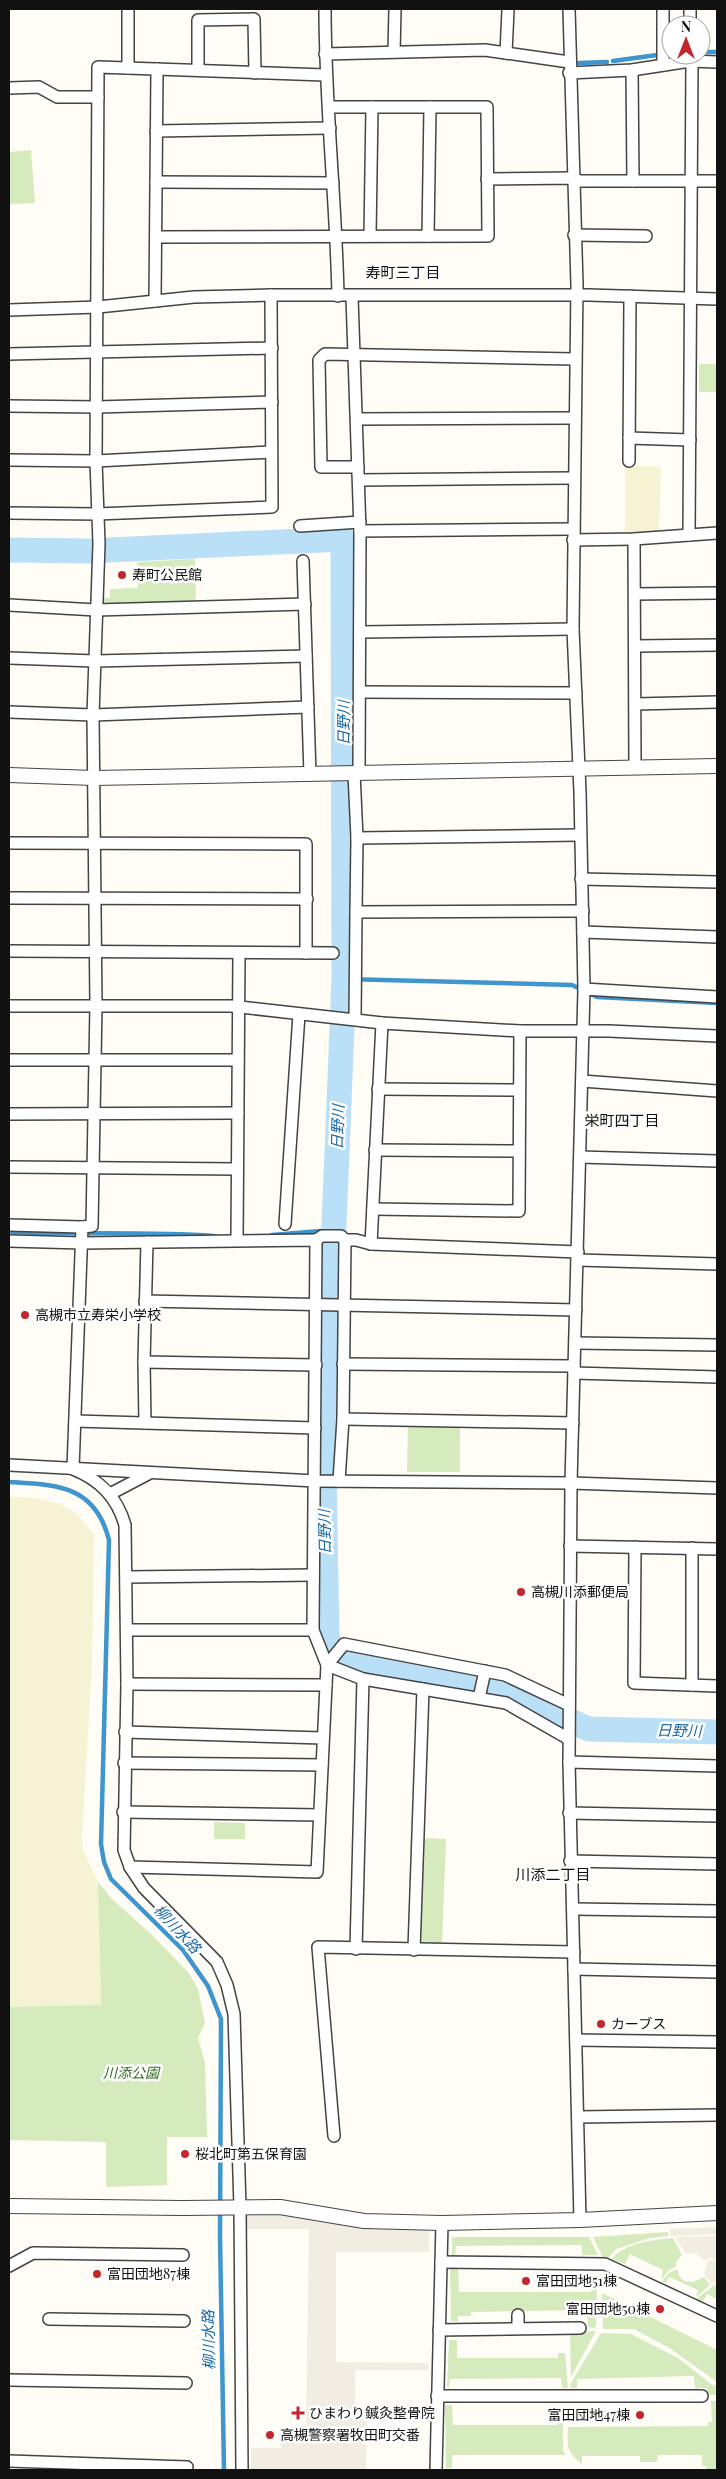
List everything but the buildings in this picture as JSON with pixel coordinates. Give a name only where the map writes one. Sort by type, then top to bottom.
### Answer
[{"type":"street","points":[[128,9],[128,68]]},
{"type":"street","points":[[325,9],[325,75],[329,107],[338,296]]},
{"type":"street","points":[[394,52],[395,9]]},
{"type":"street","points":[[569,9],[576,296],[573,628],[584,989],[571,1483],[569,1705],[570,1861],[573,1909],[580,2220]]},
{"type":"street","points":[[506,53],[508,10]]},
{"type":"street","points":[[198,70],[198,20],[254,19],[256,73]]},
{"type":"street","points":[[325,54],[485,50],[569,68],[632,70],[663,65]]},
{"type":"street","points":[[689,535],[692,181],[690,65]]},
{"type":"street","points":[[9,1225],[92,1226],[96,1005],[93,716],[99,560],[96,461],[98,67],[325,75]]},
{"type":"street","points":[[155,301],[157,69]]},
{"type":"street","points":[[632,70],[633,181]]},
{"type":"street","points":[[9,88],[39,87],[57,97],[98,97]]},
{"type":"street","points":[[156,237],[488,236],[487,107],[329,107]]},
{"type":"street","points":[[370,235],[372,107]]},
{"type":"street","points":[[428,236],[430,107]]},
{"type":"street","points":[[156,131],[330,128]]},
{"type":"street","points":[[487,179],[573,178],[580,181],[717,181]]},
{"type":"street","points":[[156,182],[333,183]]},
{"type":"street","points":[[574,235],[646,236]]},
{"type":"street","points":[[9,310],[98,307],[194,297],[271,295],[630,296],[717,299]]},
{"type":"street","points":[[9,513],[97,514],[272,507],[271,295]]},
{"type":"street","points":[[352,296],[359,480],[361,632],[357,772],[355,1019]]},
{"type":"street","points":[[629,461],[630,296]]},
{"type":"street","points":[[9,354],[272,348]]},
{"type":"street","points":[[358,467],[321,467],[319,360],[325,354],[574,359]]},
{"type":"street","points":[[9,406],[97,407],[272,402]]},
{"type":"street","points":[[357,419],[574,418]]},
{"type":"street","points":[[629,438],[690,440]]},
{"type":"street","points":[[9,460],[96,461],[271,452]]},
{"type":"street","points":[[359,480],[573,478]]},
{"type":"street","points":[[300,526],[573,534],[634,539],[717,533]]},
{"type":"street","points":[[634,539],[636,646],[635,768]]},
{"type":"street","points":[[303,561],[310,774]]},
{"type":"street","points":[[635,594],[717,593]]},
{"type":"street","points":[[9,605],[96,610],[305,604]]},
{"type":"street","points":[[361,632],[573,628]]},
{"type":"street","points":[[636,646],[717,645]]},
{"type":"street","points":[[9,658],[95,661],[306,656]]},
{"type":"street","points":[[360,692],[576,693]]},
{"type":"street","points":[[636,704],[717,702]]},
{"type":"street","points":[[9,712],[93,716],[308,707]]},
{"type":"street","points":[[9,775],[94,778],[717,766]]},
{"type":"street","points":[[357,838],[580,835]]},
{"type":"street","points":[[9,843],[306,844],[306,953]]},
{"type":"street","points":[[581,879],[717,882]]},
{"type":"street","points":[[9,898],[307,899]]},
{"type":"street","points":[[356,912],[583,911]]},
{"type":"street","points":[[583,932],[717,937]]},
{"type":"street","points":[[9,952],[333,953]]},
{"type":"street","points":[[237,1240],[239,953]]},
{"type":"street","points":[[584,989],[717,996]]},
{"type":"street","points":[[9,1006],[238,1006],[382,1023],[520,1031],[583,1031],[717,1036]]},
{"type":"street","points":[[285,1224],[299,1014]]},
{"type":"street","points":[[371,1244],[382,1023]]},
{"type":"street","points":[[372,1209],[519,1211],[520,1031]]},
{"type":"street","points":[[9,1060],[238,1060]]},
{"type":"street","points":[[582,1081],[717,1091]]},
{"type":"street","points":[[378,1090],[520,1090]]},
{"type":"street","points":[[9,1114],[238,1113]]},
{"type":"street","points":[[376,1150],[519,1151]]},
{"type":"street","points":[[580,1157],[717,1161]]},
{"type":"street","points":[[9,1167],[237,1169]]},
{"type":"street","points":[[73,1469],[82,1227]]},
{"type":"street","points":[[9,1241],[82,1243],[316,1240],[322,1236],[341,1236],[345,1240],[356,1240],[371,1244],[717,1264]]},
{"type":"street","points":[[130,1866],[317,1872],[327,1665],[313,1630],[316,1481],[316,1240]]},
{"type":"street","points":[[337,1481],[343,1419],[345,1240]]},
{"type":"street","points":[[145,1423],[144,1362],[147,1242]]},
{"type":"street","points":[[145,1301],[576,1310]]},
{"type":"street","points":[[575,1343],[717,1345]]},
{"type":"street","points":[[144,1362],[316,1365]]},
{"type":"street","points":[[343,1364],[574,1369],[717,1377]]},
{"type":"street","points":[[343,1419],[573,1423]]},
{"type":"street","points":[[75,1421],[315,1428]]},
{"type":"street","points":[[9,1465],[316,1481],[571,1483],[717,1488]]},
{"type":"street","points":[[73,1469],[101,1484],[121,1510],[125,1525],[127,1684],[123,1812],[124,1850],[130,1866],[144,1888],[217,1962],[227,1985],[234,2014],[242,2470]]},
{"type":"street","points":[[110,1494],[150,1473]]},
{"type":"street","points":[[570,1546],[717,1549]]},
{"type":"street","points":[[635,1547],[634,1683],[717,1686]]},
{"type":"street","points":[[692,1548],[692,1685]]},
{"type":"street","points":[[127,1577],[313,1576]]},
{"type":"street","points":[[127,1630],[313,1630]]},
{"type":"street","points":[[327,1665],[344,1644],[505,1675],[569,1705]]},
{"type":"street","points":[[327,1665],[363,1679],[506,1703],[569,1739]]},
{"type":"street","points":[[479,1698],[485,1671]]},
{"type":"street","points":[[356,1949],[363,1679]]},
{"type":"street","points":[[127,1684],[326,1685]]},
{"type":"street","points":[[414,1950],[423,1689]]},
{"type":"street","points":[[125,1732],[323,1738]]},
{"type":"street","points":[[569,1762],[717,1766]]},
{"type":"street","points":[[124,1763],[322,1765]]},
{"type":"street","points":[[123,1812],[319,1815]]},
{"type":"street","points":[[569,1813],[717,1816]]},
{"type":"street","points":[[570,1861],[717,1864]]},
{"type":"street","points":[[573,1909],[717,1911]]},
{"type":"street","points":[[334,2136],[318,1947],[574,1952]]},
{"type":"street","points":[[574,1969],[717,1972]]},
{"type":"street","points":[[576,2040],[717,2042]]},
{"type":"street","points":[[578,2118],[717,2115]]},
{"type":"street","points":[[9,2206],[280,2207],[364,2221],[442,2223],[580,2220],[717,2213]]},
{"type":"street","points":[[436,2470],[442,2223]]},
{"type":"street","points":[[9,2266],[33,2253],[183,2254]]},
{"type":"street","points":[[441,2262],[605,2264],[717,2316]]},
{"type":"street","points":[[518,2315],[518,2328]]},
{"type":"street","points":[[49,2320],[184,2321]]},
{"type":"street","points":[[439,2330],[580,2328]]},
{"type":"street","points":[[9,2380],[186,2383]]},
{"type":"street","points":[[437,2396],[702,2396]]},
{"type":"street","points":[[9,2461],[187,2467]]},
{"type":"shaded area","points":[[625,465],[661,467],[659,531],[625,533]]},
{"type":"shaded area","points":[[9,1497],[37,1498],[60,1504],[76,1513],[94,1535],[92,1665],[82,1838],[83,1850],[98,1882],[101,2005],[9,2007]]},
{"type":"shaded area","points":[[247,2215],[281,2215],[363,2228],[429,2229],[429,2252],[336,2252],[336,2362],[428,2363],[428,2370],[355,2370],[355,2412],[426,2412],[426,2418],[367,2418],[366,2470],[251,2470],[251,2448],[282,2448],[282,2438],[306,2438],[309,2229],[247,2229]]},
{"type":"shaded area","points":[[717,2227],[717,2234],[670,2236],[670,2229]]},
{"type":"shaded area","points":[[717,2236],[717,2259],[707,2258],[705,2261],[696,2253],[686,2254],[675,2237]]},
{"type":"shaded area","points":[[708,2260],[717,2261],[717,2281],[712,2285],[704,2274]]},
{"type":"green space","points":[[31,150],[35,203],[9,204],[9,152]]},
{"type":"green space","points":[[699,364],[717,364],[717,392],[699,392]]},
{"type":"green space","points":[[195,559],[196,598],[193,601],[107,604],[103,601],[103,598],[110,598],[110,589],[138,588],[137,562]]},
{"type":"green space","points":[[408,1423],[460,1425],[460,1472],[407,1472]]},
{"type":"green space","points":[[214,1822],[245,1823],[245,1839],[214,1839]]},
{"type":"green space","points":[[424,1838],[446,1839],[442,1944],[424,1944],[420,1940]]},
{"type":"green space","name":"川添公園","points":[[98,1882],[112,1899],[153,1936],[188,1972],[198,1989],[205,2023],[198,2038],[205,2063],[207,2137],[167,2137],[167,2185],[106,2187],[106,2142],[9,2140],[9,2007],[101,2005]]},
{"type":"green space","points":[[668,2232],[668,2236],[650,2238],[616,2249],[605,2262],[593,2237]]},
{"type":"green space","points":[[452,2237],[589,2237],[598,2255],[582,2255],[582,2245],[456,2246],[455,2256],[452,2256]]},
{"type":"green space","points":[[673,2238],[682,2255],[676,2262],[676,2267],[670,2269],[661,2280],[663,2270],[630,2254],[625,2264],[611,2259],[631,2246],[648,2241]]},
{"type":"green space","points":[[450,2268],[458,2268],[459,2292],[591,2292],[592,2287],[597,2287],[596,2326],[594,2328],[588,2327],[587,2310],[471,2312],[471,2316],[458,2316],[458,2322],[451,2321]]},
{"type":"green space","points":[[677,2269],[679,2276],[684,2281],[694,2282],[704,2277],[710,2285],[696,2297],[698,2290],[669,2277],[666,2283],[662,2281],[668,2274]]},
{"type":"green space","points":[[717,2283],[717,2299],[707,2294],[703,2302],[696,2299]]},
{"type":"green space","points":[[602,2293],[717,2350],[717,2382],[671,2349],[634,2329],[603,2329]]},
{"type":"green space","points":[[596,2331],[571,2377],[570,2332]]},
{"type":"green space","points":[[601,2333],[631,2334],[678,2358],[711,2384],[717,2386],[717,2395],[706,2395],[707,2388],[695,2388],[694,2376],[577,2379],[577,2388],[570,2388],[571,2383]]},
{"type":"green space","points":[[449,2340],[457,2340],[457,2358],[558,2358],[558,2353],[565,2353],[568,2388],[562,2388],[561,2378],[450,2379],[449,2388],[447,2387]]},
{"type":"green space","points":[[711,2401],[717,2401],[717,2470],[706,2470],[706,2466],[702,2466],[702,2455],[658,2455],[657,2462],[640,2462],[640,2456],[582,2456],[582,2464],[570,2452],[568,2427],[708,2426],[708,2422],[712,2422]]},
{"type":"green space","points":[[445,2405],[452,2405],[453,2425],[557,2425],[557,2420],[563,2420],[563,2451],[566,2455],[452,2455],[452,2468],[446,2468]]},
{"type":"waterway","points":[[711,52],[717,52]]},
{"type":"waterway","points":[[613,61],[657,55]]},
{"type":"waterway","points":[[579,63],[607,62]]},
{"type":"waterway","name":"日野川","points":[[9,550],[89,551],[343,539],[344,979],[324,1471],[327,1639],[337,1655],[353,1662],[505,1693],[589,1729],[717,1732]]},
{"type":"waterway","points":[[344,979],[572,985],[597,997],[717,1003]]},
{"type":"waterway","points":[[272,1235],[332,1230]]},
{"type":"waterway","points":[[9,1232],[214,1236]]},
{"type":"waterway","name":"柳川水路","points":[[9,1482],[58,1487],[72,1492],[84,1498],[94,1508],[103,1522],[109,1540],[101,1844],[104,1862],[111,1879],[183,1950],[208,1986],[221,2019],[220,2237],[224,2470]]},
{"type":"place","name":"寿町公民館","points":[[122,575]]},
{"type":"place","name":"高槻市立寿栄小学校","points":[[25,1315]]},
{"type":"place","name":"高槻川添郵便局","points":[[521,1592]]},
{"type":"place","name":"カーブス","points":[[601,2024]]},
{"type":"place","name":"桜北町第五保育園","points":[[185,2154]]},
{"type":"place","name":"富田団地87棟","points":[[97,2274]]},
{"type":"place","name":"富田団地51棟","points":[[526,2281]]},
{"type":"place","name":"富田団地50棟","points":[[660,2309]]},
{"type":"place","name":"ひまわり鍼灸整骨院","points":[[298,2413]]},
{"type":"place","name":"富田団地47棟","points":[[640,2415]]},
{"type":"place","name":"高槻警察署牧田町交番","points":[[270,2435]]},
{"type":"district","name":"寿町三丁目","points":[[403,273]]},
{"type":"district","name":"栄町四丁目","points":[[622,1121]]},
{"type":"district","name":"川添二丁目","points":[[553,1875]]}]
